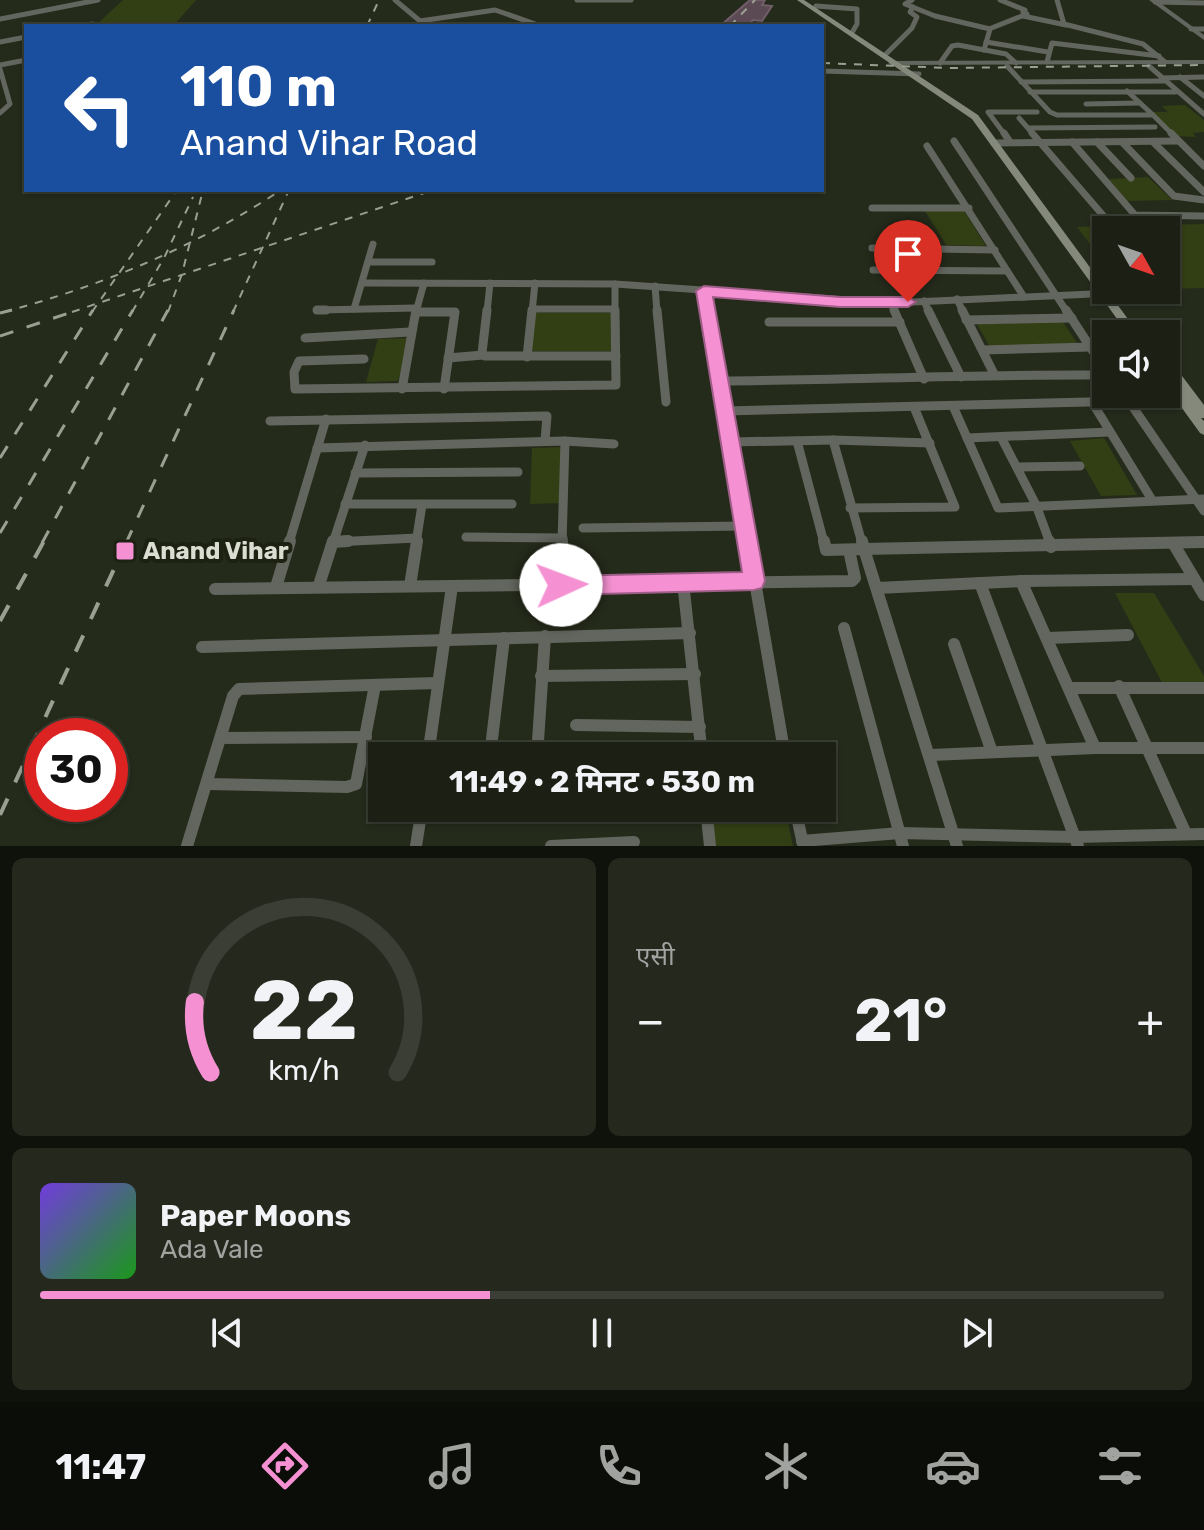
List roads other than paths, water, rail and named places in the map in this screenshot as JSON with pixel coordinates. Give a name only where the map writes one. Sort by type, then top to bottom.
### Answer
[{"type":"main road","points":[[800,0],[966,110],[1002,143],[1092,267]]},
{"type":"main road","points":[[807,0],[886,54],[904,71]]},
{"type":"main road","points":[[1120,304],[1133,320]]},
{"type":"main road","points":[[1180,382],[1204,414]]},
{"type":"main road","points":[[1180,397],[1204,430]]},
{"type":"street","points":[[0,19],[98,0]]},
{"type":"street","points":[[384,0],[393,0],[420,21],[495,10],[535,24]]},
{"type":"street","points":[[488,0],[488,11]]},
{"type":"street","points":[[577,1],[631,0]]},
{"type":"street","points":[[886,54],[913,27],[917,17],[910,12],[912,4],[989,29],[1027,14],[1023,12],[1025,10],[1000,0]]},
{"type":"street","points":[[1057,0],[1062,23],[1066,25]]},
{"type":"street","points":[[1153,1],[1204,3]]},
{"type":"street","points":[[1153,1],[1204,38]]},
{"type":"street","points":[[816,6],[857,9],[857,24],[853,31]]},
{"type":"street","points":[[1023,16],[1138,42],[1162,59]]},
{"type":"street","points":[[984,50],[989,29]]},
{"type":"street","points":[[1191,29],[1204,29]]},
{"type":"street","points":[[0,42],[24,37]]},
{"type":"street","points":[[986,42],[1048,52]]},
{"type":"street","points":[[1047,62],[1050,44],[1053,43],[1204,64]]},
{"type":"street","points":[[940,63],[955,45],[1009,55],[1016,63]]},
{"type":"street","points":[[904,71],[940,63],[1162,59]]},
{"type":"street","points":[[0,113],[10,104],[1,72],[24,61]]},
{"type":"street","points":[[824,71],[1204,64]]},
{"type":"street","points":[[1007,66],[1054,114],[1153,115]]},
{"type":"street","points":[[1149,66],[1204,114]]},
{"type":"street","points":[[1180,77],[1204,96]]},
{"type":"street","points":[[1021,82],[1204,77]]},
{"type":"street","points":[[1192,87],[1204,87]]},
{"type":"street","points":[[1127,91],[1204,166]]},
{"type":"street","points":[[1030,92],[1176,92]]},
{"type":"street","points":[[1086,104],[1140,103]]},
{"type":"street","points":[[1037,112],[988,112],[1002,143],[1178,141]]},
{"type":"street","points":[[1019,118],[1104,216]]},
{"type":"street","points":[[1028,128],[1155,127]]},
{"type":"street","points":[[954,141],[1092,350]]},
{"type":"street","points":[[1072,142],[1135,215],[1204,216]]},
{"type":"street","points":[[1097,142],[1131,178]]},
{"type":"street","points":[[1153,142],[1204,192]]},
{"type":"street","points":[[1123,143],[1174,196],[1204,200]]},
{"type":"street","points":[[927,146],[1024,297]]},
{"type":"street","points":[[872,208],[969,208]]},
{"type":"street","points":[[354,309],[373,244]]},
{"type":"street","points":[[872,248],[995,250]]},
{"type":"street","points":[[368,262],[432,262]]},
{"type":"street","points":[[873,270],[1007,271]]},
{"type":"street","points":[[363,283],[615,284],[891,303],[1092,292]]},
{"type":"street","points":[[402,389],[410,332],[424,283]]},
{"type":"street","points":[[483,355],[490,283]]},
{"type":"street","points":[[527,357],[535,283]]},
{"type":"street","points":[[364,359],[299,361],[294,372],[295,389],[616,385],[615,284]]},
{"type":"street","points":[[655,286],[666,402]]},
{"type":"street","points":[[704,291],[783,742]]},
{"type":"street","points":[[957,299],[994,374]]},
{"type":"street","points":[[924,301],[961,377]]},
{"type":"street","points":[[891,303],[924,379]]},
{"type":"street","points":[[532,309],[614,309]]},
{"type":"street","points":[[317,310],[455,312],[444,389]]},
{"type":"street","points":[[966,320],[1072,318]]},
{"type":"street","points":[[769,322],[900,322]]},
{"type":"street","points":[[305,338],[410,332]]},
{"type":"street","points":[[983,350],[1090,347]]},
{"type":"street","points":[[448,358],[483,355],[616,356]]},
{"type":"street","points":[[721,381],[1092,373]]},
{"type":"street","points":[[726,411],[1092,402]]},
{"type":"street","points":[[953,406],[998,508],[1200,499]]},
{"type":"street","points":[[850,508],[955,507],[914,407]]},
{"type":"street","points":[[1096,408],[1152,500]]},
{"type":"street","points":[[1133,408],[1200,499],[1204,511]]},
{"type":"street","points":[[270,421],[547,416],[545,441]]},
{"type":"street","points":[[276,587],[326,419]]},
{"type":"street","points":[[967,438],[1110,432]]},
{"type":"street","points":[[1001,437],[1036,505],[1051,547]]},
{"type":"street","points":[[731,442],[833,440],[930,443]]},
{"type":"street","points":[[833,440],[850,508],[956,841]]},
{"type":"street","points":[[317,448],[545,441],[614,444]]},
{"type":"street","points":[[561,585],[565,441]]},
{"type":"street","points":[[797,441],[826,550],[1204,542]]},
{"type":"street","points":[[319,585],[365,445]]},
{"type":"street","points":[[1018,467],[1080,466]]},
{"type":"street","points":[[355,473],[518,472]]},
{"type":"street","points":[[345,504],[512,504]]},
{"type":"street","points":[[410,586],[422,505]]},
{"type":"street","points":[[583,528],[746,526]]},
{"type":"street","points":[[466,537],[563,538]]},
{"type":"street","points":[[333,542],[417,538]]},
{"type":"street","points":[[1173,543],[1204,595]]},
{"type":"street","points":[[215,589],[319,585],[852,581],[855,578],[849,550]]},
{"type":"street","points":[[877,588],[1021,581],[1194,579]]},
{"type":"street","points":[[1021,581],[1095,748]]},
{"type":"street","points":[[683,582],[701,742]]},
{"type":"street","points":[[980,583],[1076,842]]},
{"type":"street","points":[[430,742],[452,586]]},
{"type":"street","points":[[844,628],[902,839]]},
{"type":"street","points":[[202,647],[690,633]]},
{"type":"street","points":[[1047,638],[1128,635]]},
{"type":"street","points":[[538,742],[545,636]]},
{"type":"street","points":[[492,742],[504,638]]},
{"type":"street","points":[[954,644],[992,752]]},
{"type":"street","points":[[541,676],[695,674]]},
{"type":"street","points":[[187,846],[233,696],[244,687],[437,683]]},
{"type":"street","points":[[208,784],[352,786],[358,780],[375,685]]},
{"type":"street","points":[[1119,686],[1186,834]]},
{"type":"street","points":[[1069,688],[1204,688]]},
{"type":"street","points":[[576,725],[700,727]]},
{"type":"street","points":[[221,738],[366,737]]},
{"type":"street","points":[[931,755],[1095,748],[1204,748]]},
{"type":"street","points":[[416,846],[420,822]]},
{"type":"street","points":[[707,822],[710,846]]},
{"type":"street","points":[[798,822],[803,844],[902,839],[1076,842],[1204,834]]},
{"type":"street","points":[[551,846],[634,842]]},
{"type":"railway","points":[[368,24],[379,0]]},
{"type":"railway","points":[[732,24],[755,0]]},
{"type":"railway","points":[[824,63],[948,68],[1204,65]]},
{"type":"railway","points":[[118,275],[176,192]]},
{"type":"railway","points":[[190,243],[202,192]]},
{"type":"railway","points":[[190,243],[278,192]]},
{"type":"railway","points":[[263,248],[288,192]]},
{"type":"railway","points":[[263,248],[427,192]]},
{"type":"railway","points":[[166,254],[193,197]]},
{"type":"railway","points":[[166,254],[190,243]]},
{"type":"railway","points":[[182,275],[190,243]]},
{"type":"railway","points":[[182,275],[263,248]]},
{"type":"railway","points":[[233,312],[263,248]]},
{"type":"railway","points":[[118,275],[166,254]]},
{"type":"railway","points":[[147,287],[166,254]]},
{"type":"railway","points":[[4,312],[118,275]]},
{"type":"railway","points":[[98,303],[118,275]]},
{"type":"railway","points":[[147,287],[182,275]]},
{"type":"railway","points":[[168,312],[182,275]]},
{"type":"railway","points":[[98,303],[147,287]]},
{"type":"railway","points":[[132,312],[147,287]]},
{"type":"railway","points":[[72,312],[98,303]]},
{"type":"railway","points":[[92,312],[98,303]]},
{"type":"railway","points":[[4,312],[12,310]]},
{"type":"railway","points":[[72,312],[78,310]]},
{"type":"railway","points":[[0,458],[93,310]]},
{"type":"railway","points":[[0,533],[133,310]]},
{"type":"railway","points":[[42,543],[168,310]]},
{"type":"railway","points":[[126,543],[234,310]]},
{"type":"railway","points":[[0,313],[4,312]]},
{"type":"railway","points":[[0,336],[72,312]]},
{"type":"railway","points":[[0,621],[44,541]]},
{"type":"railway","points":[[0,815],[127,541]]},
{"type":"place","name":"Anand Vihar","points":[[125,551]]}]
